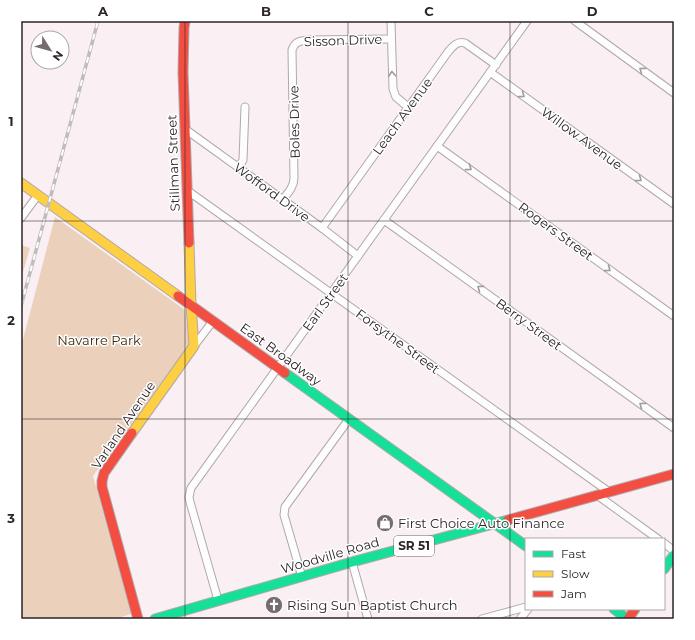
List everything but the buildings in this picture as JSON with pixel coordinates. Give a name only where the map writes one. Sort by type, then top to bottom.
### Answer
[{"type":"street","name":"Stillman Street","points":[[185,21],[183,72],[191,305]]},
{"type":"street","points":[[391,21],[393,89],[396,97],[408,107]]},
{"type":"street","name":"Earl Street","points":[[218,600],[190,502],[189,497],[191,488],[527,21]]},
{"type":"street","points":[[575,21],[674,93]]},
{"type":"street","name":"Sisson Drive","points":[[296,43],[299,41],[308,40],[391,39]]},
{"type":"street","name":"Leach Avenue","points":[[322,228],[454,44],[461,42],[465,44],[496,65]]},
{"type":"street","name":"Boles Drive","points":[[283,199],[294,183],[292,50],[296,43]]},
{"type":"street","name":"Willow Avenue","points":[[490,72],[674,204]]},
{"type":"street","points":[[239,167],[243,160],[245,107]]},
{"type":"street","name":"Wofford Drive","points":[[185,129],[283,199],[358,256]]},
{"type":"street","name":"Rogers Street","points":[[437,146],[674,316]]},
{"type":"street","name":"East Broadway","points":[[21,183],[525,545]]},
{"type":"street","name":"Forsythe Street","points":[[188,191],[608,492]]},
{"type":"street","points":[[21,218],[38,195]]},
{"type":"street","name":"Berry Street","points":[[384,220],[674,428]]},
{"type":"street","points":[[191,305],[194,346]]},
{"type":"street","name":"Varland Avenue","points":[[138,619],[102,487],[103,476],[213,321]]},
{"type":"street","points":[[302,577],[284,515],[285,508],[349,419]]},
{"type":"street","name":"Woodville Road","points":[[155,619],[352,562],[674,474]]},
{"type":"street","points":[[597,495],[657,538]]},
{"type":"street","points":[[665,545],[674,551]]},
{"type":"street","points":[[665,568],[674,555]]},
{"type":"street","points":[[352,562],[368,619]]},
{"type":"street","points":[[482,619],[525,608]]},
{"type":"street","points":[[520,619],[526,610]]},
{"type":"street","points":[[615,610],[628,619],[635,610]]},
{"type":"green space","name":"Navarre Park","points":[[55,217],[185,310],[189,345],[93,476],[131,614],[115,619],[21,619],[21,347]]},
{"type":"green space","points":[[21,245],[30,248],[21,279]]},
{"type":"railway","points":[[21,306],[98,21]]},
{"type":"traffic: fast","points":[[285,373],[525,545]]},
{"type":"traffic: fast","points":[[155,619],[352,562],[508,520]]},
{"type":"traffic: fast","points":[[665,568],[674,555]]},
{"type":"traffic: fast","points":[[615,610],[627,619]]},
{"type":"traffic: slow","points":[[21,183],[178,296]]},
{"type":"traffic: slow","points":[[132,433],[194,346],[189,243]]},
{"type":"traffic: jam","points":[[185,21],[183,72],[189,243]]},
{"type":"traffic: jam","points":[[178,296],[285,373]]},
{"type":"traffic: jam","points":[[132,433],[104,473],[102,487],[138,619]]},
{"type":"traffic: jam","points":[[508,520],[674,474]]},
{"type":"traffic: jam","points":[[628,619],[634,610]]},
{"type":"place","name":"First Choice Auto Finance","points":[[385,523]]},
{"type":"place","name":"Rising Sun Baptist Church","points":[[274,605]]}]
